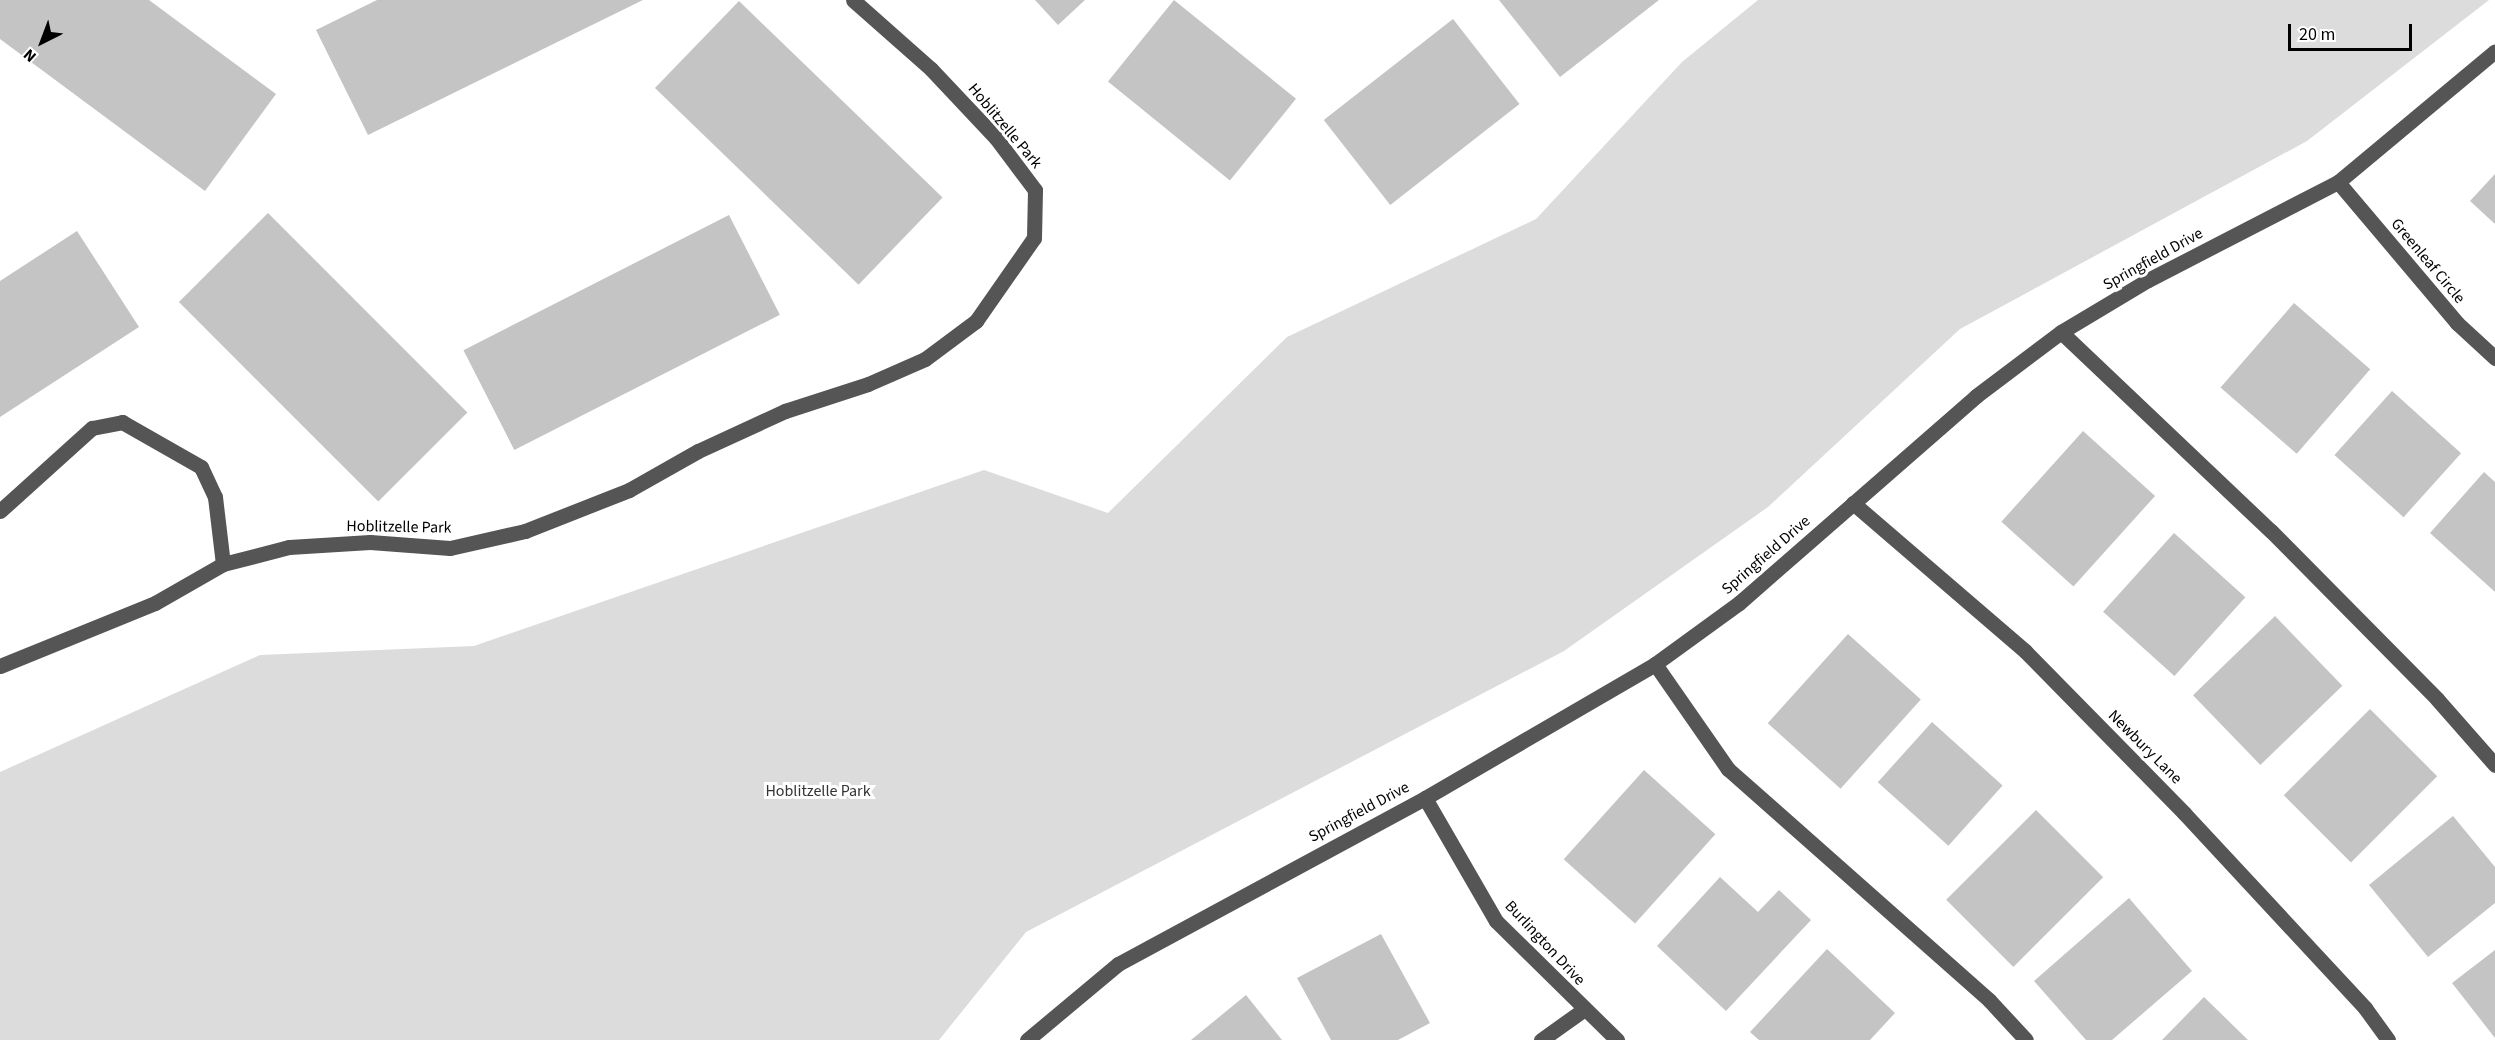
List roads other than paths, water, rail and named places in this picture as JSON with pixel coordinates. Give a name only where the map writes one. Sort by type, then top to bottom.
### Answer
[{"type":"street","name":"Hoblitzelle Park","points":[[0,666],[155,603],[224,564],[290,547],[370,542],[450,548],[525,531],[629,490],[698,451],[785,411],[868,384],[925,359],[976,321],[1034,238],[1035,190],[996,138],[931,69],[853,0]]},
{"type":"street","name":"Springfield Drive","points":[[1026,1040],[1118,964],[1425,798],[1655,664],[1739,603],[1976,396],[2061,332],[2148,280],[2338,182],[2495,51]]},
{"type":"street","name":"Greenleaf Circle","points":[[2338,182],[2457,323],[2495,358]]},
{"type":"street","points":[[2061,332],[2271,531],[2438,699],[2495,765]]},
{"type":"street","points":[[0,511],[92,428],[122,422],[201,466],[215,497],[224,564]]},
{"type":"street","name":"Newbury Lane","points":[[1853,503],[2025,651],[2184,813],[2365,1008],[2388,1040]]},
{"type":"street","points":[[1655,664],[1728,769],[1989,1000],[2026,1040]]},
{"type":"street","name":"Burlington Drive","points":[[1425,798],[1496,921],[1583,1010],[1617,1040]]},
{"type":"street","points":[[1541,1040],[1583,1010]]}]
